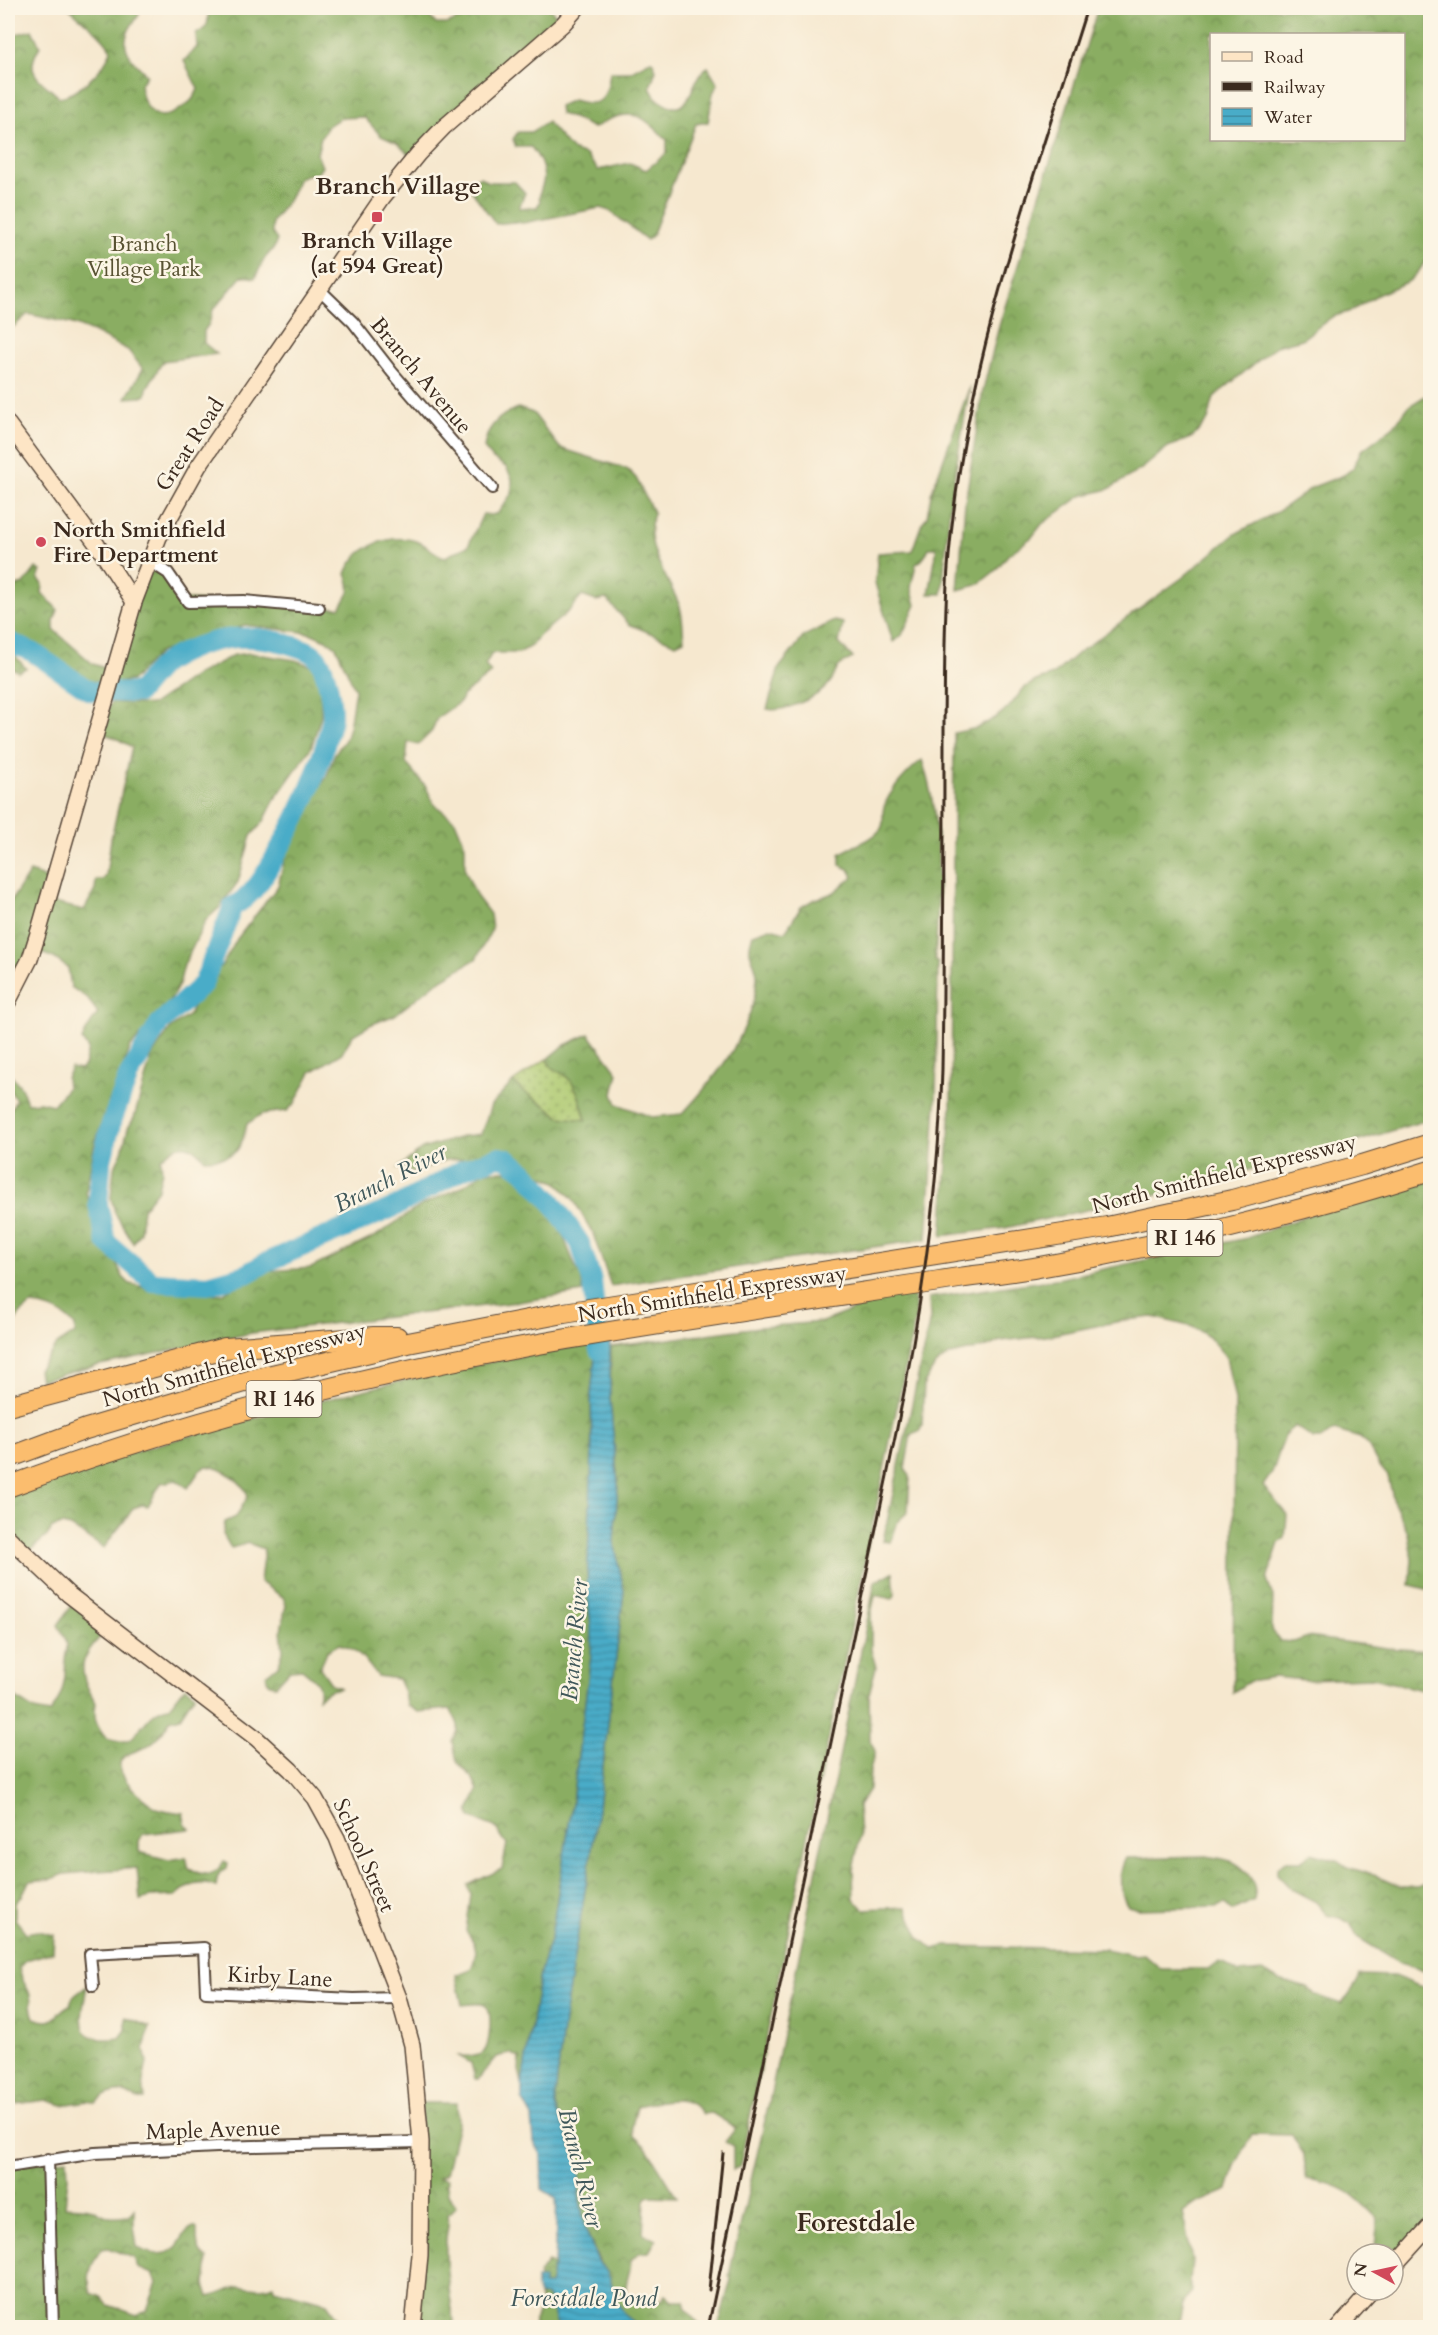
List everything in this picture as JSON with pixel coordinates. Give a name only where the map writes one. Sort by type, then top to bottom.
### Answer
[{"type":"highway","name":"North Smithfield Expressway","points":[[8,1458],[86,1429],[255,1379],[433,1338],[564,1313],[1107,1227],[1232,1200],[1431,1144]]},
{"type":"highway","name":"North Smithfield Expressway","points":[[8,1486],[118,1447],[268,1403],[369,1378],[627,1329],[1038,1268],[1264,1219],[1431,1171]]},
{"type":"highway","points":[[8,1406],[225,1348],[374,1337],[433,1338]]},
{"type":"main road","name":"Great Road","points":[[8,1002],[30,959],[134,602],[159,537],[198,467],[383,197],[418,154],[444,127],[563,24],[577,8]]},
{"type":"main road","points":[[8,423],[96,543],[134,602]]},
{"type":"main road","name":"School Street","points":[[8,1537],[68,1594],[256,1738],[291,1770],[315,1798],[337,1838],[399,1998],[412,2045],[421,2142],[420,2255],[412,2328]]},
{"type":"main road","points":[[1405,2254],[1431,2226]]},
{"type":"main road","points":[[1338,2328],[1361,2302]]},
{"type":"street","name":"Branch Avenue","points":[[319,289],[353,322],[392,372],[492,488]]},
{"type":"street","points":[[149,561],[168,573],[188,602],[244,601],[319,608]]},
{"type":"street","name":"Kirby Lane","points":[[93,1986],[90,1954],[204,1948],[206,1992],[354,1999],[399,1998]]},
{"type":"street","name":"Maple Avenue","points":[[8,2167],[95,2153],[217,2147],[421,2142]]},
{"type":"street","points":[[48,2159],[53,2328]]},
{"type":"green space","name":"Branch Village Park","points":[[69,8],[138,8],[139,15],[127,33],[126,47],[133,61],[147,75],[140,85],[144,101],[152,112],[164,116],[172,114],[189,103],[198,89],[184,61],[197,47],[196,34],[207,24],[208,8],[422,8],[436,24],[447,24],[487,8],[550,8],[562,24],[415,160],[397,143],[381,136],[364,117],[340,118],[328,126],[321,137],[317,154],[322,167],[316,175],[308,174],[299,178],[289,199],[272,222],[272,233],[277,240],[274,248],[265,258],[255,278],[242,276],[213,310],[209,324],[204,331],[204,343],[217,354],[163,361],[147,388],[146,395],[126,398],[143,369],[128,350],[73,324],[28,314],[11,329],[8,325],[8,36],[32,30],[40,46],[33,63],[36,75],[59,97],[66,95],[82,86],[97,73],[111,50],[98,34]]},
{"type":"green space","points":[[1098,8],[1430,8],[1430,254],[1419,271],[1409,281],[1377,295],[1351,311],[1332,317],[1302,339],[1276,346],[1214,397],[1208,420],[1193,437],[1168,447],[1143,468],[1109,489],[1081,496],[1042,524],[1032,537],[1008,555],[995,571],[977,585],[958,590],[965,503],[983,390],[999,326]]},
{"type":"green space","points":[[652,60],[656,70],[650,87],[656,97],[665,104],[674,107],[686,102],[697,80],[708,67],[718,84],[713,93],[708,122],[696,124],[652,236],[647,240],[610,211],[600,208],[523,223],[496,224],[465,182],[480,177],[489,182],[515,182],[525,193],[519,208],[537,207],[544,178],[543,169],[531,147],[516,147],[513,139],[518,132],[531,132],[547,122],[567,145],[574,151],[586,155],[598,170],[630,163],[646,170],[667,153],[667,140],[642,118],[620,116],[593,128],[560,114],[559,106],[573,100],[591,103],[601,100],[607,89],[610,72],[630,72]]},
{"type":"green space","points":[[970,386],[950,502],[942,594],[929,594],[937,548],[929,548],[922,560],[916,564],[911,587],[916,605],[902,635],[893,642],[875,583],[878,553],[912,551],[922,523],[927,517],[931,494]]},
{"type":"green space","points":[[1430,393],[1430,1119],[1307,1157],[1306,1155],[1150,1196],[1005,1228],[942,1236],[951,1106],[954,733],[977,728],[995,718],[1009,707],[1024,688],[1053,675],[1078,653],[1182,578],[1235,534],[1277,512],[1313,487],[1344,475],[1353,468],[1361,451],[1394,426],[1409,406]]},
{"type":"green space","points":[[518,408],[533,413],[560,448],[627,469],[636,478],[654,514],[651,538],[658,562],[680,607],[684,640],[676,644],[629,624],[606,599],[596,601],[582,596],[531,646],[519,653],[492,653],[485,665],[491,673],[462,696],[461,701],[437,718],[432,731],[418,745],[408,742],[406,763],[426,787],[434,804],[455,821],[465,845],[465,870],[477,897],[490,914],[492,929],[476,959],[437,982],[395,1015],[353,1035],[341,1054],[311,1072],[295,1103],[287,1111],[262,1114],[247,1124],[242,1141],[235,1152],[215,1159],[205,1159],[194,1149],[183,1146],[167,1153],[161,1159],[162,1171],[158,1189],[143,1208],[140,1232],[133,1243],[115,1213],[111,1198],[114,1168],[122,1152],[128,1128],[134,1118],[152,1055],[171,1028],[189,1015],[204,983],[223,964],[237,939],[278,886],[289,842],[308,814],[315,793],[326,778],[335,753],[345,740],[355,689],[336,647],[328,641],[310,633],[244,625],[221,636],[160,652],[131,681],[111,684],[80,681],[69,677],[43,657],[27,650],[9,629],[11,619],[8,616],[8,584],[12,587],[24,584],[36,568],[41,571],[38,578],[43,584],[42,593],[58,610],[54,620],[54,630],[93,664],[116,672],[149,567],[163,571],[186,600],[340,608],[349,592],[346,574],[358,555],[367,548],[388,540],[410,540],[421,543],[445,557],[468,546],[483,514],[498,513],[512,493],[512,479],[506,467],[493,459],[484,448],[485,441],[487,434],[499,418]]},
{"type":"green space","points":[[834,621],[843,623],[839,643],[853,658],[838,668],[832,681],[816,695],[790,707],[767,709],[779,668],[804,636]]},
{"type":"green space","points":[[8,648],[26,668],[18,672],[8,665]]},
{"type":"green space","points":[[250,653],[295,660],[321,669],[321,716],[311,748],[275,799],[264,821],[251,836],[238,882],[219,908],[206,920],[184,965],[179,985],[164,1010],[130,1048],[105,1113],[94,1147],[86,1192],[123,1277],[130,1284],[159,1290],[224,1293],[241,1281],[267,1271],[311,1268],[374,1237],[422,1205],[460,1188],[485,1171],[519,1171],[527,1178],[557,1220],[576,1268],[581,1274],[583,1292],[518,1302],[252,1333],[40,1380],[38,1370],[57,1345],[75,1333],[75,1326],[55,1311],[31,1305],[8,1328],[8,1277],[12,1270],[8,1228],[10,1180],[8,1176],[8,1115],[16,1100],[8,1087],[8,1072],[21,1087],[27,1103],[40,1102],[53,1105],[67,1088],[66,1078],[71,1068],[80,1070],[84,1066],[88,1049],[82,1040],[98,1013],[87,998],[71,987],[68,968],[54,958],[37,951],[8,1004],[8,900],[11,901],[30,872],[57,882],[54,903],[84,910],[95,890],[96,880],[103,880],[106,876],[111,839],[132,747],[99,732],[111,702],[152,705],[196,675],[234,655]]},
{"type":"green space","points":[[922,760],[934,810],[938,860],[935,960],[938,963],[936,1104],[927,1239],[611,1286],[593,1234],[573,1199],[556,1182],[525,1169],[505,1151],[496,1150],[466,1159],[445,1160],[416,1172],[398,1168],[422,1149],[465,1136],[481,1134],[491,1105],[513,1082],[559,1117],[586,1120],[576,1089],[567,1077],[552,1068],[547,1060],[565,1045],[589,1034],[618,1073],[613,1094],[617,1104],[652,1117],[682,1114],[708,1085],[732,1052],[749,1016],[757,978],[750,950],[753,934],[770,928],[785,932],[801,907],[833,893],[853,877],[849,869],[840,865],[840,854],[871,838],[880,830],[883,825],[884,807],[890,794]]},
{"type":"green space","points":[[546,1059],[552,1066],[568,1076],[574,1084],[586,1120],[559,1117],[513,1082]]},
{"type":"green space","points":[[1430,1175],[1430,1590],[1410,1585],[1412,1559],[1408,1533],[1394,1503],[1388,1476],[1367,1444],[1360,1438],[1334,1430],[1321,1439],[1313,1439],[1295,1426],[1285,1434],[1273,1471],[1263,1486],[1287,1515],[1285,1538],[1279,1543],[1267,1580],[1273,1597],[1272,1630],[1280,1641],[1294,1642],[1308,1637],[1387,1648],[1430,1651],[1430,1692],[1373,1678],[1305,1680],[1273,1677],[1250,1681],[1233,1692],[1235,1400],[1226,1357],[1209,1337],[1193,1327],[1153,1317],[1126,1320],[1046,1336],[1000,1341],[987,1347],[950,1355],[935,1365],[924,1384],[922,1425],[919,1431],[911,1434],[905,1469],[910,1476],[908,1512],[898,1521],[891,1542],[883,1541],[930,1319],[929,1298],[1062,1278],[1247,1238],[1321,1210]]},
{"type":"green space","points":[[914,1295],[916,1315],[740,2165],[733,2170],[733,2146],[725,2142],[736,2128],[712,2113],[703,2114],[697,2107],[681,2100],[637,2106],[632,2126],[633,2135],[646,2147],[677,2197],[648,2196],[645,2200],[643,2234],[656,2240],[649,2252],[639,2253],[631,2260],[626,2288],[627,2298],[648,2305],[657,2303],[665,2295],[672,2301],[684,2301],[686,2309],[702,2327],[635,2327],[617,2303],[585,2228],[579,2196],[580,2168],[555,2106],[565,2012],[596,1824],[624,1591],[614,1541],[618,1485],[610,1400],[611,1347],[759,1327],[822,1322],[887,1297]]},
{"type":"green space","points":[[592,1344],[595,1357],[591,1394],[592,1474],[587,1587],[592,1636],[570,1818],[551,1937],[541,1968],[522,2083],[519,2070],[520,2058],[510,2053],[497,2057],[478,2079],[475,2079],[471,2063],[459,2056],[474,2056],[483,2053],[489,2037],[490,2022],[486,2006],[478,2003],[462,2005],[456,1975],[471,1969],[476,1954],[475,1945],[466,1931],[471,1895],[468,1885],[502,1869],[507,1844],[495,1827],[471,1818],[469,1811],[478,1790],[472,1777],[457,1762],[453,1741],[458,1725],[450,1709],[418,1712],[406,1705],[404,1692],[398,1679],[377,1676],[356,1652],[339,1644],[327,1651],[320,1668],[332,1685],[341,1688],[330,1690],[318,1698],[318,1685],[302,1669],[290,1670],[275,1686],[268,1683],[266,1675],[279,1664],[283,1651],[281,1630],[286,1605],[283,1597],[260,1582],[264,1549],[248,1543],[231,1548],[223,1534],[225,1522],[236,1517],[248,1496],[242,1485],[226,1472],[207,1466],[200,1470],[188,1488],[176,1480],[161,1483],[148,1506],[133,1508],[104,1548],[71,1527],[62,1525],[52,1528],[47,1536],[25,1555],[8,1539],[8,1489],[170,1441],[362,1391],[499,1360]]},
{"type":"green space","points":[[893,1572],[895,1595],[892,1599],[875,1595],[871,1614],[871,1650],[876,1667],[869,1694],[870,1740],[875,1751],[870,1770],[869,1789],[858,1806],[860,1836],[853,1870],[854,1899],[863,1909],[906,1907],[920,1938],[933,1949],[946,1946],[1106,1949],[1133,1955],[1144,1954],[1161,1969],[1209,1969],[1218,1962],[1239,1973],[1263,1971],[1278,1980],[1308,1988],[1315,1995],[1342,2004],[1360,1975],[1394,1976],[1419,1986],[1430,1987],[1430,2224],[1405,2252],[1405,2242],[1375,2242],[1378,2219],[1354,2196],[1338,2187],[1306,2179],[1304,2155],[1292,2135],[1252,2134],[1235,2166],[1228,2190],[1197,2203],[1183,2213],[1192,2261],[1190,2280],[1192,2291],[1183,2304],[1178,2327],[718,2328],[731,2279],[729,2275],[769,2103],[875,1582]]},
{"type":"green space","points":[[75,1601],[108,1628],[87,1654],[83,1670],[96,1703],[96,1722],[106,1738],[121,1741],[130,1739],[155,1713],[169,1707],[185,1687],[195,1694],[180,1717],[170,1720],[155,1741],[130,1753],[120,1763],[124,1778],[138,1794],[160,1809],[183,1813],[185,1823],[190,1829],[143,1834],[139,1841],[139,1852],[169,1860],[186,1857],[189,1869],[205,1874],[213,1873],[224,1861],[228,1863],[227,1868],[219,1875],[216,1887],[199,1884],[189,1886],[176,1896],[150,1897],[140,1900],[137,1868],[64,1874],[52,1879],[29,1881],[22,1896],[15,1903],[15,1919],[26,1933],[37,1931],[54,1935],[53,1952],[26,1960],[19,1968],[29,1992],[34,2018],[52,2020],[70,2005],[73,1997],[87,1986],[82,2020],[87,2034],[94,2038],[120,2038],[126,2030],[126,2017],[150,2027],[144,2048],[147,2063],[143,2080],[145,2099],[137,2099],[127,2093],[114,2092],[96,2103],[88,2101],[62,2105],[46,2100],[8,2105],[8,1693],[34,1710],[50,1713],[61,1694],[65,1674],[67,1643],[58,1625]]},
{"type":"green space","points":[[1312,1853],[1337,1860],[1347,1867],[1377,1876],[1401,1887],[1418,1887],[1430,1882],[1430,1973],[1400,1963],[1357,1937],[1350,1923],[1327,1915],[1316,1902],[1291,1889],[1277,1874],[1277,1868],[1285,1861],[1300,1861]]},
{"type":"green space","points":[[1206,1856],[1240,1866],[1251,1879],[1255,1889],[1254,1900],[1232,1911],[1225,1904],[1216,1907],[1139,1909],[1128,1906],[1125,1901],[1121,1882],[1126,1858]]},
{"type":"green space","points":[[421,2103],[457,2103],[458,2123],[446,2174],[438,2177],[447,2179],[444,2185],[447,2186],[448,2194],[456,2206],[448,2214],[446,2242],[447,2272],[454,2322],[449,2326],[441,2327],[438,2324],[417,2321]]},
{"type":"green space","points":[[67,2159],[65,2206],[88,2208],[114,2217],[129,2216],[134,2209],[137,2247],[150,2253],[165,2253],[177,2246],[187,2231],[194,2227],[197,2229],[199,2250],[208,2259],[205,2284],[209,2297],[238,2287],[265,2288],[273,2285],[274,2289],[327,2303],[337,2317],[338,2327],[8,2328],[8,2165]],"holes":[[[108,2248],[134,2258],[138,2268],[153,2274],[157,2283],[147,2310],[137,2315],[108,2305],[101,2297],[91,2293],[89,2281],[92,2264],[102,2249]]]},
{"type":"green space","points":[[548,2262],[554,2265],[553,2309],[561,2327],[532,2328],[538,2313],[542,2310],[538,2290],[539,2274]]},
{"type":"water","name":"Forestdale Pond","points":[[610,1335],[610,1400],[618,1485],[614,1541],[624,1591],[596,1824],[565,2012],[555,2106],[580,2168],[579,2196],[585,2228],[599,2264],[609,2275],[618,2303],[637,2327],[558,2327],[547,2296],[539,2295],[536,2288],[536,2279],[544,2279],[543,2285],[550,2285],[552,2268],[554,2268],[556,2198],[542,2189],[541,2154],[534,2142],[532,2117],[522,2099],[522,2083],[541,1968],[551,1937],[570,1818],[591,1656],[592,1636],[587,1587],[592,1448],[591,1394],[595,1357],[592,1344]]},
{"type":"waterway","name":"Branch River","points":[[8,641],[34,653],[90,691],[138,693],[156,671],[184,652],[213,641],[259,638],[302,649],[316,656],[324,671],[330,695],[332,718],[324,748],[310,788],[292,827],[257,886],[242,901],[233,906],[203,984],[159,1024],[129,1075],[111,1124],[101,1164],[98,1204],[106,1242],[153,1282],[208,1285],[246,1274],[267,1262],[397,1206],[462,1170],[497,1157],[506,1158],[524,1171],[552,1202],[580,1243],[592,1281],[599,1350]]},
{"type":"railway","points":[[708,2328],[897,1428],[914,1339],[927,1250],[937,1160],[942,1069],[945,617],[957,485],[969,415],[1003,278],[1087,8]]},
{"type":"railway","points":[[709,2290],[723,2153]]},
{"type":"place","name":"Branch Village (at 594 Great)","points":[[377,217]]},
{"type":"place","name":"North Smithfield Fire Department","points":[[41,542]]},
{"type":"district","name":"Branch Village","points":[[398,186]]},
{"type":"district","name":"Forestdale","points":[[856,2222]]}]
